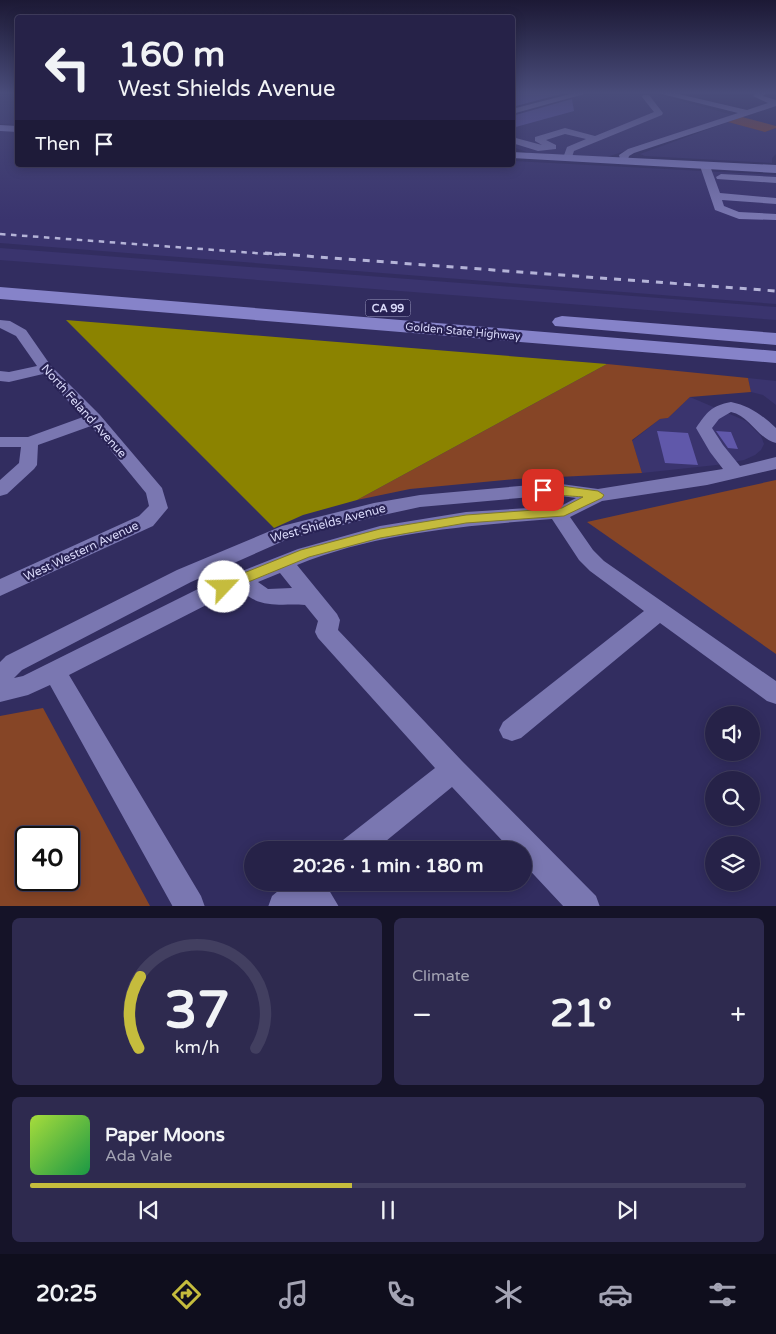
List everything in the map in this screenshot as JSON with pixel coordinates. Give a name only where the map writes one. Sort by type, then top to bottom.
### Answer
[{"type":"highway","name":"Golden State Highway","points":[[0,276],[776,339]]},
{"type":"highway","name":"Golden State Highway","points":[[0,293],[776,357]]},
{"type":"main road","points":[[515,155],[569,153],[624,161],[776,169]]},
{"type":"street","points":[[551,135],[538,139],[569,153],[605,135]]},
{"type":"street","points":[[582,135],[596,139]]},
{"type":"street","points":[[624,161],[624,155],[631,151],[678,135]]},
{"type":"street","points":[[515,141],[538,148],[553,147]]},
{"type":"street","points":[[705,166],[719,208],[736,215],[776,217]]},
{"type":"street","points":[[721,177],[776,180]]},
{"type":"street","points":[[716,196],[776,201]]},
{"type":"street","name":"North Feland Avenue","points":[[0,324],[4,324],[21,333],[46,369],[94,419],[155,492],[160,508]]},
{"type":"street","points":[[0,376],[10,377],[46,369]]},
{"type":"street","points":[[736,473],[716,448],[704,428],[710,416],[720,408],[738,407],[751,414],[776,438]]},
{"type":"street","points":[[0,442],[30,442],[94,419]]},
{"type":"street","points":[[0,490],[28,465],[30,442]]},
{"type":"street","name":"West Shields Avenue","points":[[0,677],[14,664],[184,576],[282,533],[420,501],[554,489],[598,495],[707,479],[776,463]]},
{"type":"street","name":"West Shields Avenue","points":[[0,692],[28,685],[146,624],[283,562],[338,544],[419,526],[466,519],[564,512],[598,495]]},
{"type":"street","name":"West Western Avenue","points":[[0,588],[146,521],[160,508]]},
{"type":"street","points":[[557,512],[586,555],[597,566],[776,694]]},
{"type":"street","points":[[283,562],[329,620],[326,632],[453,770],[585,906]]},
{"type":"street","points":[[243,579],[252,590],[261,596],[312,598]]},
{"type":"street","points":[[512,730],[660,611]]},
{"type":"street","points":[[54,671],[190,906]]},
{"type":"street","points":[[364,841],[453,770]]},
{"type":"street","points":[[283,906],[316,891]]},
{"type":"shaded area","points":[[0,135],[15,135],[15,167],[515,167],[515,161],[776,175],[776,304],[0,243]]},
{"type":"shaded area","points":[[515,135],[672,135],[607,157],[529,153],[515,148]]},
{"type":"shaded area","points":[[691,135],[776,135],[776,154],[772,158],[772,163],[645,156],[640,154]]},
{"type":"shaded area","points":[[0,248],[776,307],[776,320],[0,260]]},
{"type":"shaded area","points":[[66,320],[607,364],[357,500],[303,515],[274,528]]},
{"type":"shaded area","points":[[607,364],[748,378],[751,392],[690,397],[668,418],[660,419],[632,440],[642,473],[515,479],[410,489],[357,500]]},
{"type":"shaded area","points":[[748,378],[776,381],[776,405],[763,395],[751,392]]},
{"type":"shaded area","points":[[690,397],[746,421],[761,436],[764,444],[761,450],[744,460],[642,473],[632,441],[660,419],[668,418]]},
{"type":"shaded area","points":[[776,480],[776,654],[587,522]]},
{"type":"shaded area","points":[[43,708],[150,906],[0,906],[0,716]]},
{"type":"building","points":[[657,431],[688,433],[698,465],[665,463]]},
{"type":"building","points":[[716,431],[731,432],[738,449],[728,448]]},
{"type":"railway","points":[[0,234],[282,255]]},
{"type":"railway","points":[[265,253],[776,291]]},
{"type":"route","points":[[224,587],[274,565],[305,554],[380,533],[466,519],[564,512],[598,495],[554,489],[543,490]]}]
